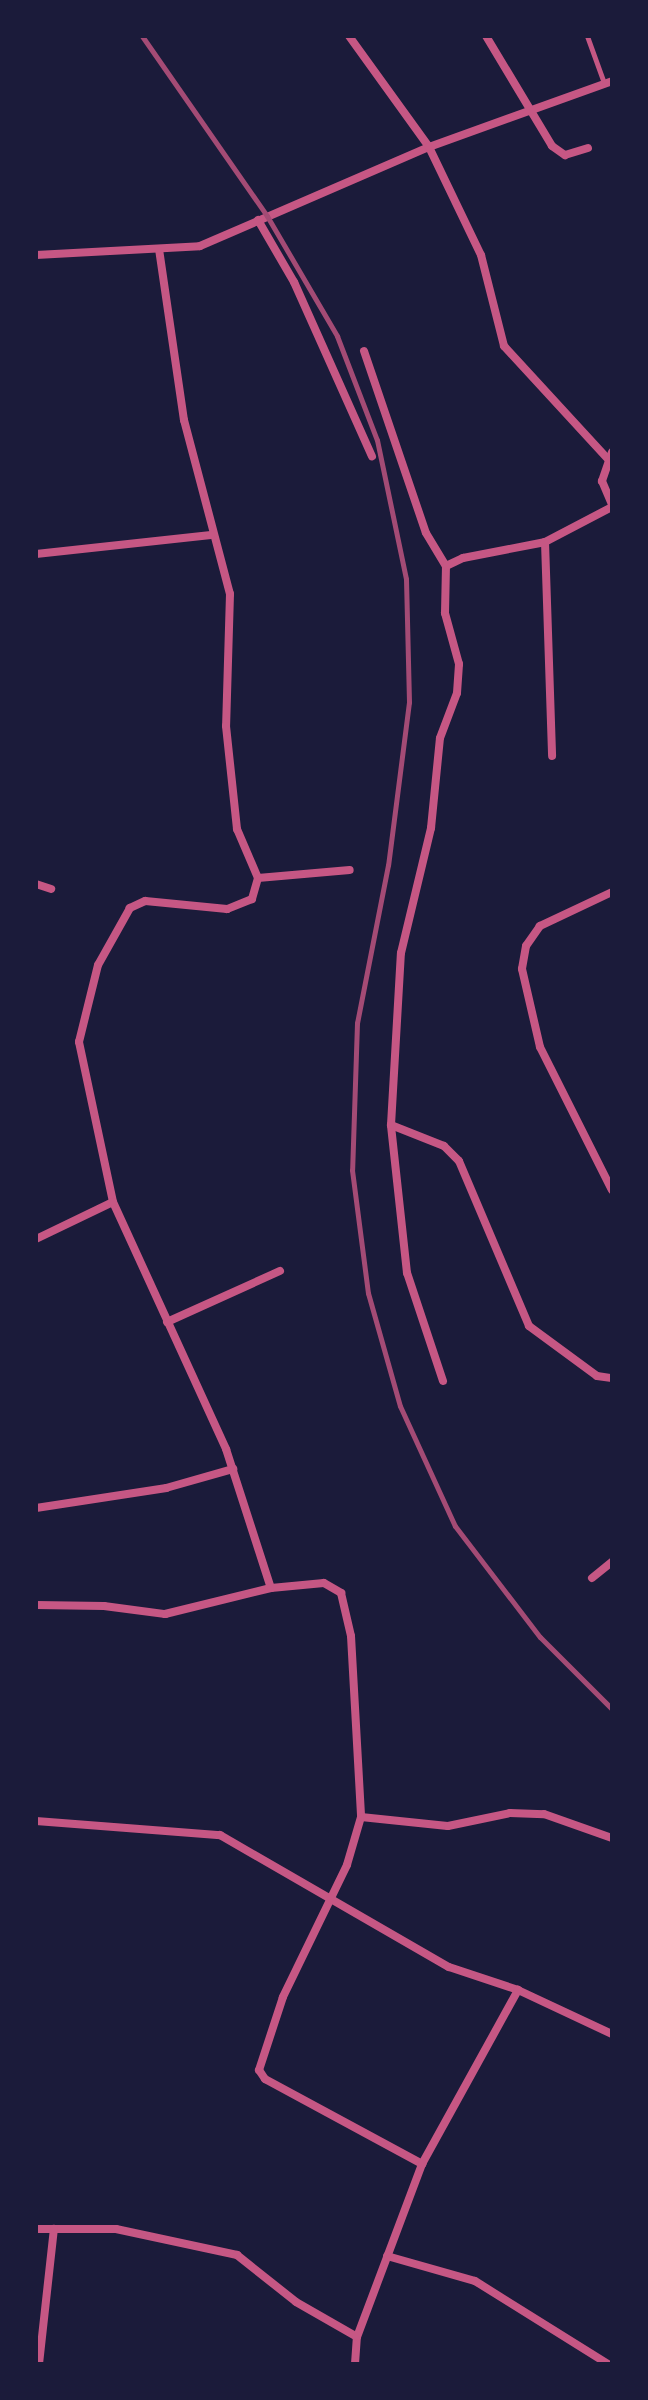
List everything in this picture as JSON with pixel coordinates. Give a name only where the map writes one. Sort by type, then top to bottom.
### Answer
[{"type":"street","points":[[349,36],[429,147],[481,255],[504,346],[610,456],[602,481],[612,506],[545,542],[463,558],[446,566]]},
{"type":"street","points":[[486,36],[528,110],[557,151],[565,155],[588,148]]},
{"type":"street","points":[[36,255],[200,246],[429,147],[608,82]]},
{"type":"street","points":[[258,220],[294,282],[372,456]]},
{"type":"street","points":[[159,249],[184,420],[211,535],[230,594],[226,726],[237,829],[258,878],[252,899],[227,909],[145,901],[130,908],[98,965],[79,1042],[113,1202],[233,1469],[271,1588]]},
{"type":"street","points":[[364,351],[426,533],[446,566],[445,613],[459,664],[457,693],[440,738],[431,828],[399,965],[391,1125],[407,1273],[443,1381]]},
{"type":"street","points":[[36,554],[211,535]]},
{"type":"street","points":[[545,542],[552,756]]},
{"type":"street","points":[[258,878],[350,870]]},
{"type":"street","points":[[36,884],[51,889]]},
{"type":"street","points":[[612,892],[540,926],[526,946],[522,969],[540,1047],[612,1190]]},
{"type":"street","points":[[391,1125],[444,1146],[459,1161],[529,1326],[597,1376],[612,1378]]},
{"type":"street","points":[[36,1239],[113,1202]]},
{"type":"street","points":[[167,1322],[280,1271]]},
{"type":"street","points":[[36,1508],[166,1488],[233,1469]]},
{"type":"street","points":[[592,1578],[612,1562]]},
{"type":"street","points":[[36,1605],[179,1614],[271,1588],[324,1583],[341,1593],[353,1651],[361,1817],[331,1899],[283,1997],[259,2070],[265,2079],[422,2164]]},
{"type":"street","points":[[361,1817],[448,1826],[510,1813],[544,1814],[612,1838]]},
{"type":"street","points":[[36,1821],[220,1835],[449,1967],[518,1990],[612,2034]]},
{"type":"street","points":[[355,2364],[357,2337],[422,2164],[518,1990]]},
{"type":"street","points":[[36,2229],[116,2229],[237,2255],[296,2302],[357,2337]]},
{"type":"street","points":[[39,2364],[54,2229]]},
{"type":"street","points":[[387,2256],[475,2281],[608,2364]]},
{"type":"lane","points":[[587,36],[608,82]]},
{"type":"railway","points":[[142,36],[267,216],[337,336],[377,440],[406,579],[409,702],[388,865],[357,1023],[352,1170],[368,1293],[400,1406],[455,1526],[540,1637],[612,1709]]}]
